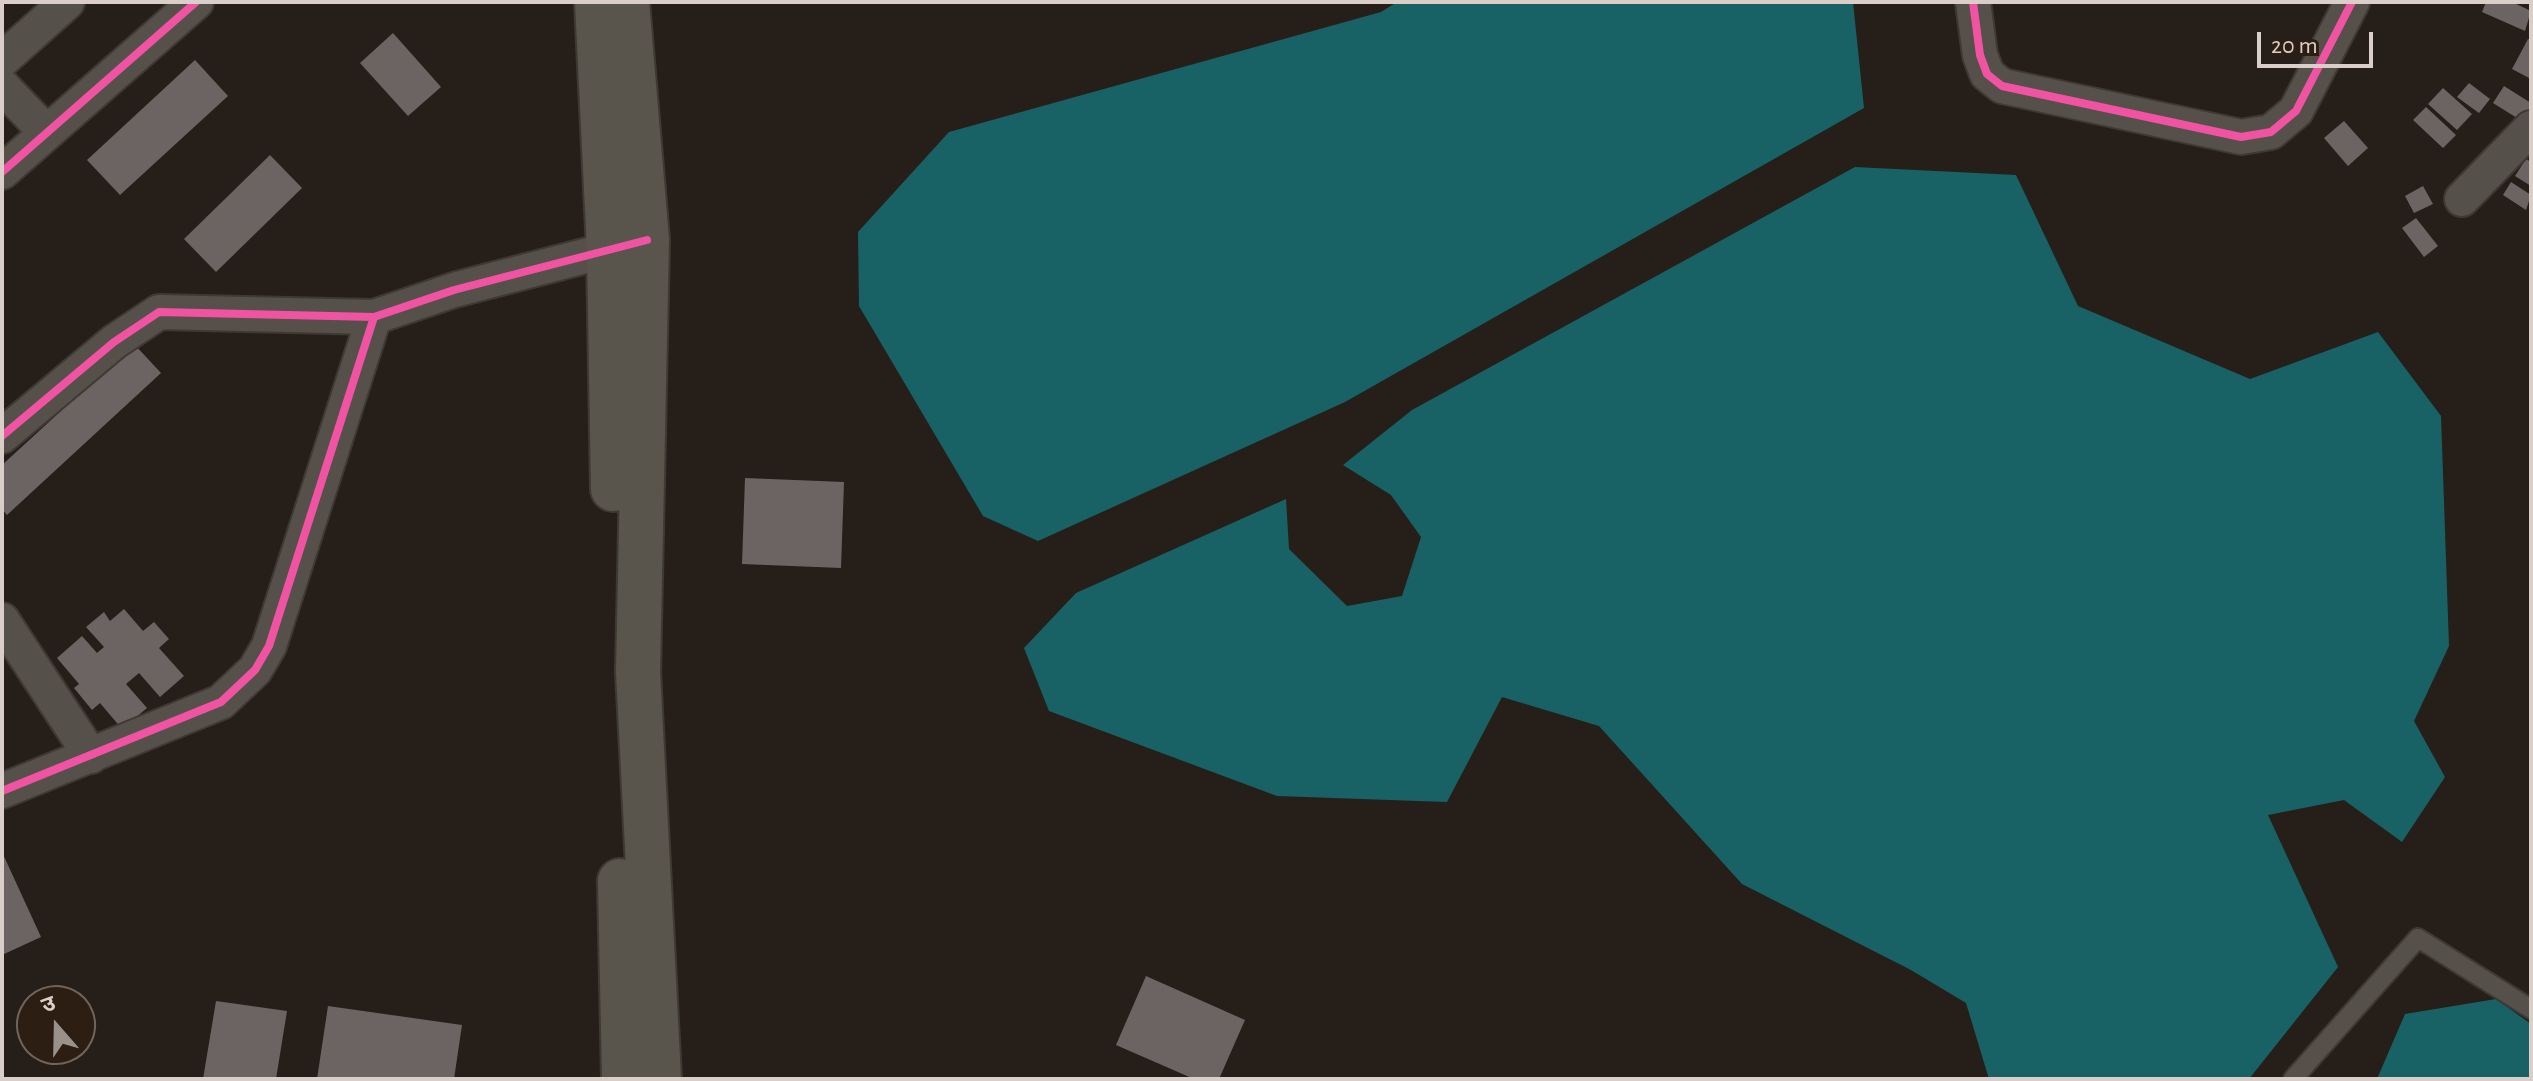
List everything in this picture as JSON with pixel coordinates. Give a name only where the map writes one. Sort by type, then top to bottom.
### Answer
[{"type":"main road","points":[[597,2],[628,245],[638,672],[659,1079]]},
{"type":"main road","points":[[624,1079],[627,2]]},
{"type":"street","points":[[2,60],[67,2]]},
{"type":"street","points":[[2,172],[196,2]]},
{"type":"street","points":[[1973,2],[1980,55],[1987,74],[2002,86],[2241,137],[2271,132],[2296,111],[2352,2]]},
{"type":"street","points":[[2,86],[46,132]]},
{"type":"street","points":[[2462,199],[2531,128]]},
{"type":"street","points":[[2,436],[114,342],[159,312],[374,317],[454,290],[628,245]]},
{"type":"street","points":[[2,791],[221,702],[255,670],[269,646],[374,317]]},
{"type":"street","points":[[2,620],[91,756]]},
{"type":"lane","points":[[2293,1079],[2418,938],[2531,1009]]},
{"type":"water","points":[[1397,2],[1853,2],[1864,108],[1345,402],[1038,541],[983,516],[859,306],[858,232],[949,132],[1381,12]]},
{"type":"water","points":[[1855,167],[2016,175],[2078,306],[2250,379],[2378,332],[2441,416],[2449,646],[2414,721],[2445,777],[2402,842],[2344,800],[2268,815],[2338,967],[2249,1079],[1989,1079],[1966,1003],[1911,970],[1742,884],[1599,726],[1502,697],[1447,802],[1277,796],[1049,711],[1024,648],[1076,593],[1286,499],[1289,549],[1347,606],[1402,596],[1421,537],[1391,495],[1343,465],[1412,410]]},
{"type":"water","points":[[2496,999],[2531,1024],[2531,1079],[2377,1079],[2405,1014]]},
{"type":"building","points":[[2486,2],[2512,2],[2531,11],[2525,31],[2482,12]]},
{"type":"building","points":[[393,33],[441,87],[408,116],[360,63]]},
{"type":"building","points":[[2528,39],[2531,40],[2531,79],[2512,69]]},
{"type":"building","points":[[195,60],[228,96],[120,195],[87,160]]},
{"type":"building","points":[[2469,83],[2490,99],[2479,113],[2457,97]]},
{"type":"building","points":[[2504,86],[2531,103],[2531,113],[2525,123],[2493,103]]},
{"type":"building","points":[[2443,88],[2472,114],[2457,130],[2428,104]]},
{"type":"building","points":[[2426,107],[2456,135],[2443,148],[2413,120]]},
{"type":"building","points":[[2344,121],[2368,148],[2348,166],[2324,138]]},
{"type":"building","points":[[270,155],[302,188],[216,272],[184,239]]},
{"type":"building","points":[[2526,159],[2531,162],[2531,186],[2515,176]]},
{"type":"building","points":[[2511,182],[2531,195],[2526,210],[2503,195]]},
{"type":"building","points":[[2423,186],[2433,204],[2414,213],[2405,196]]},
{"type":"building","points":[[2416,218],[2438,246],[2424,257],[2402,228]]},
{"type":"building","points":[[134,344],[161,373],[7,515],[2,509],[2,465]]},
{"type":"building","points":[[745,478],[844,482],[841,568],[742,564]]},
{"type":"building","points":[[124,609],[143,631],[154,622],[169,639],[159,648],[184,676],[160,697],[139,673],[126,684],[147,708],[122,729],[100,703],[92,710],[74,688],[79,684],[57,658],[82,636],[97,653],[104,647],[86,627],[104,612],[110,621]]},
{"type":"building","points":[[2,852],[41,937],[2,955]]},
{"type":"building","points":[[1146,976],[1245,1020],[1219,1079],[1194,1079],[1116,1045]]},
{"type":"building","points":[[216,1001],[287,1011],[276,1079],[203,1079]]},
{"type":"building","points":[[328,1006],[462,1025],[454,1079],[317,1079]]},
{"type":"cycle path","points":[[2,172],[196,2]]},
{"type":"cycle path","points":[[1973,2],[1980,55],[1987,74],[2002,86],[2241,137],[2271,132],[2296,111],[2352,2]]},
{"type":"cycle path","points":[[2,436],[114,342],[159,312],[374,317],[454,290],[647,240]]},
{"type":"cycle path","points":[[2,791],[221,702],[255,670],[269,646],[374,317]]}]
